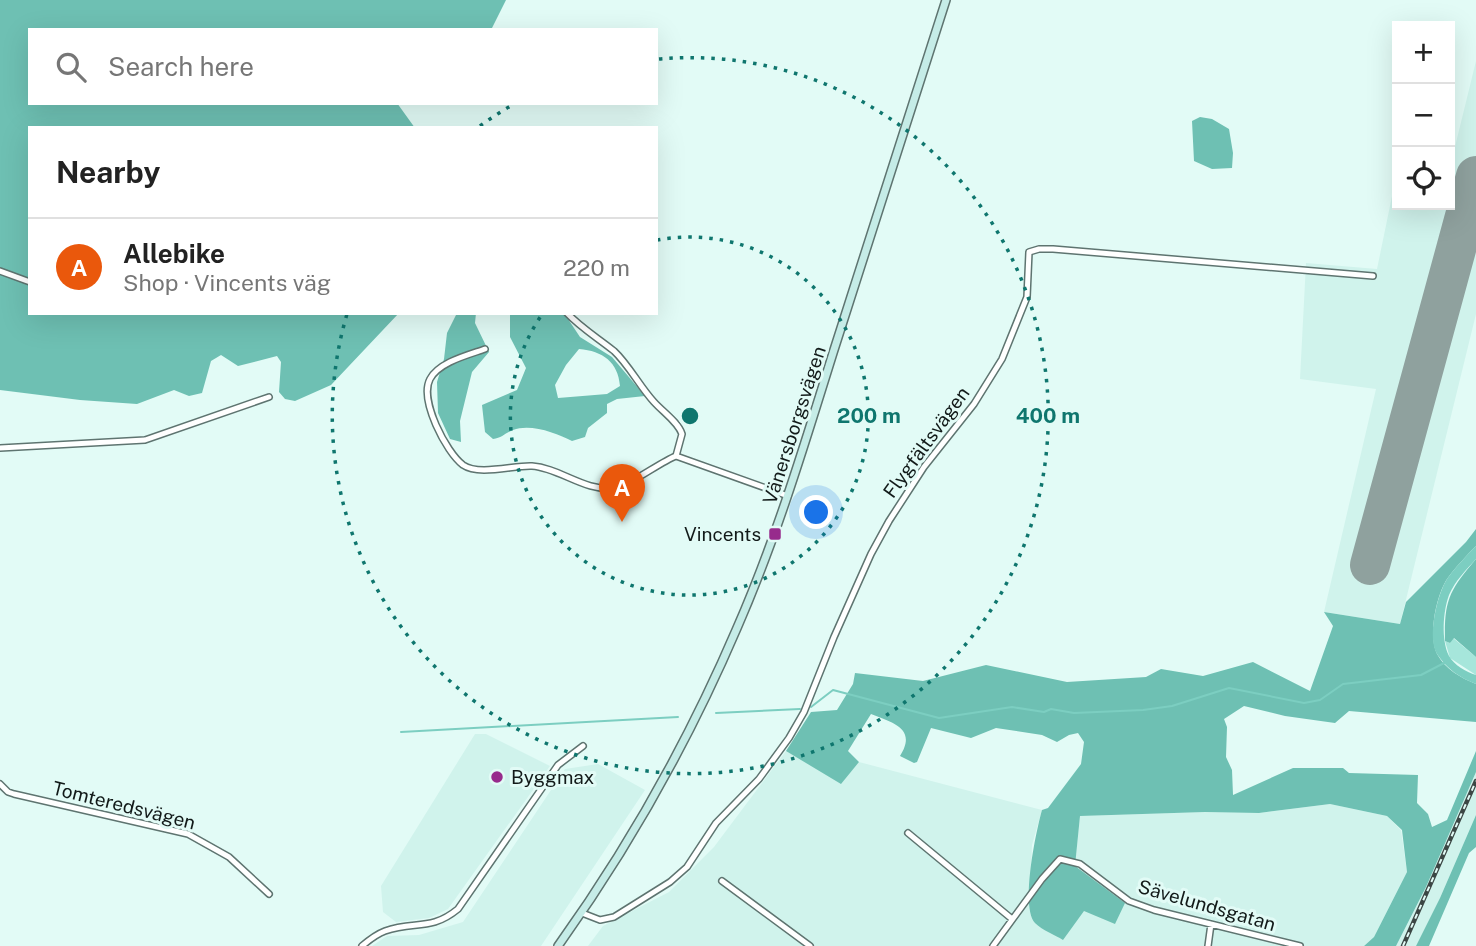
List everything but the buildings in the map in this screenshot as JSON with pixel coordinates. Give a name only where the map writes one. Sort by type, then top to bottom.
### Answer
[{"type":"main road","name":"Vänersborgsvägen","points":[[558,946],[582,913],[658,789],[703,702],[755,584],[788,496],[946,0]]},
{"type":"street","name":"Flygfältsvägen","points":[[582,913],[600,920],[614,917],[670,881],[695,857],[716,823],[770,765],[804,712],[834,637],[889,520],[923,467],[974,404],[1002,359],[1014,335],[1027,297],[1029,252],[1053,249],[1373,276]]},
{"type":"street","points":[[0,271],[28,281]]},
{"type":"street","points":[[485,349],[450,362],[430,377],[426,388],[434,422],[447,445],[464,465],[503,469],[535,466],[574,482],[615,488],[676,456],[682,434],[679,426],[644,392],[615,352],[581,328],[569,315]]},
{"type":"street","points":[[0,448],[145,440],[269,397]]},
{"type":"street","points":[[676,456],[788,496]]},
{"type":"street","points":[[362,946],[387,930],[436,923],[458,909],[558,765],[583,746]]},
{"type":"street","name":"Tomteredsvägen","points":[[0,784],[8,793],[188,834],[229,857],[269,894]]},
{"type":"street","points":[[908,833],[1012,919]]},
{"type":"street","name":"Sävelundsgatan","points":[[993,946],[1042,878],[1060,859],[1080,864],[1129,901],[1154,910],[1300,946]]},
{"type":"street","points":[[722,881],[810,946]]},
{"type":"street","points":[[1208,946],[1211,924]]},
{"type":"shaded area","points":[[0,0],[506,0],[492,28],[28,28],[28,105],[398,105],[414,126],[28,126],[28,315],[397,315],[331,385],[295,401],[285,399],[279,392],[281,362],[277,356],[238,366],[221,355],[211,361],[202,393],[189,396],[174,390],[137,404],[0,390]]},
{"type":"shaded area","points":[[1476,61],[1476,314],[1400,624],[1324,612],[1376,389],[1300,379],[1306,263],[1377,269],[1392,196],[1392,210],[1455,210],[1455,147]]},
{"type":"shaded area","points":[[1200,117],[1212,119],[1229,129],[1233,153],[1232,168],[1212,169],[1194,161],[1192,121]]},
{"type":"shaded area","points":[[456,315],[476,315],[475,323],[489,352],[472,372],[460,421],[461,442],[450,439],[438,413],[437,382],[444,359],[447,333]]},
{"type":"shaded area","points":[[510,315],[565,315],[580,337],[612,357],[645,396],[617,399],[607,404],[607,413],[588,428],[585,437],[572,441],[535,428],[520,428],[493,439],[485,432],[482,405],[517,390],[526,368],[510,337]],"holes":[[[579,349],[595,352],[612,364],[620,386],[607,394],[558,398],[555,385],[566,365]]]},
{"type":"shaded area","points":[[1476,529],[1476,546],[1443,586],[1434,616],[1433,637],[1437,654],[1444,664],[1459,676],[1476,684],[1476,722],[1349,711],[1335,723],[1285,716],[1244,706],[1224,719],[1227,727],[1226,757],[1232,770],[1233,795],[1293,768],[1343,768],[1349,773],[1418,775],[1417,803],[1428,814],[1432,827],[1447,820],[1476,751],[1476,772],[1426,887],[1396,946],[1364,946],[1374,937],[1407,872],[1402,830],[1387,816],[1330,804],[1259,813],[1080,816],[1075,866],[1125,903],[1115,924],[1084,911],[1063,940],[1035,923],[1029,902],[1029,886],[1042,810],[1048,808],[1081,764],[1084,742],[1078,733],[1057,742],[1042,735],[996,728],[971,738],[931,728],[917,762],[914,763],[900,756],[906,739],[900,728],[871,714],[848,751],[859,762],[841,784],[786,751],[811,712],[837,710],[853,684],[855,673],[923,681],[986,665],[1067,682],[1146,677],[1161,669],[1203,676],[1253,662],[1310,691],[1333,626],[1324,612],[1400,624],[1406,602]]},
{"type":"shaded area","points":[[1476,546],[1476,559],[1449,595],[1444,625],[1449,656],[1461,668],[1476,675],[1476,684],[1459,676],[1437,654],[1433,627],[1443,586]]},
{"type":"shaded area","points":[[1476,559],[1476,657],[1454,638],[1450,643],[1445,641],[1445,627],[1450,596]]},
{"type":"shaded area","points":[[1453,638],[1476,657],[1476,675],[1450,658],[1445,641],[1450,643]]},
{"type":"shaded area","points":[[475,734],[486,734],[550,766],[448,909],[429,918],[396,922],[383,912],[381,886]]},
{"type":"shaded area","points":[[786,751],[841,783],[859,762],[1042,810],[1032,845],[1031,873],[1090,878],[1075,866],[1080,816],[1259,813],[1330,804],[1387,816],[1401,830],[1407,872],[1374,937],[1364,946],[588,946],[603,926],[669,892],[714,847]]},
{"type":"shaded area","points":[[598,764],[645,790],[541,946],[372,946],[387,936],[419,935],[463,922],[565,769]]},
{"type":"shaded area","points":[[1476,772],[1476,815],[1440,898],[1416,946],[1396,946],[1426,887]]},
{"type":"shaded area","points":[[1476,815],[1476,847],[1469,853],[1429,946],[1416,946],[1440,898]]},
{"type":"waterway","points":[[811,707],[833,690],[939,718],[1012,707],[1074,713],[1143,710],[1172,706],[1229,688],[1304,703],[1320,700],[1343,684],[1421,675],[1446,662]]},
{"type":"waterway","points":[[716,713],[800,709]]},
{"type":"waterway","points":[[401,732],[678,717]]},
{"type":"runway","points":[[1370,565],[1476,176]]},
{"type":"railway","points":[[1403,946],[1476,781]]},
{"type":"place","name":"Allebike","points":[[622,522]]},
{"type":"place","name":"Vincents","points":[[775,534]]},
{"type":"place","name":"Byggmax","points":[[497,777]]}]
